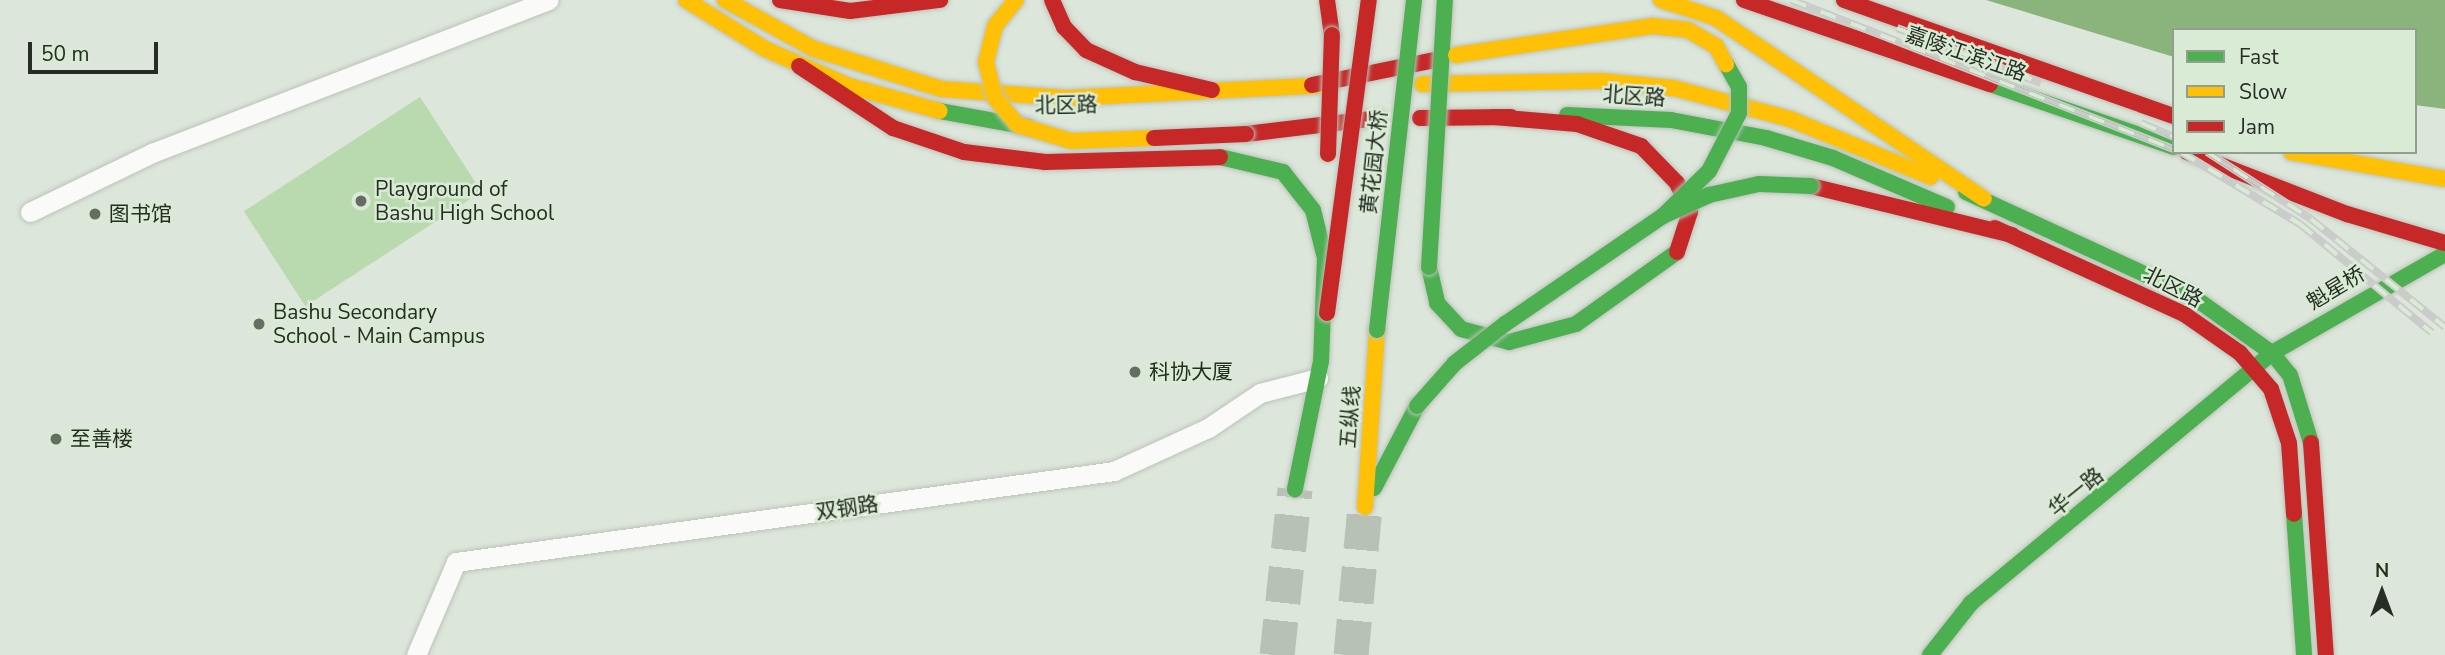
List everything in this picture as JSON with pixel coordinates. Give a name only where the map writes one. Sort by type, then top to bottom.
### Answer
[{"type":"main road","name":"北区路","points":[[685,0],[799,66],[903,103],[1018,127],[1600,114],[1706,125],[1833,158],[2012,235],[2184,314],[2256,369],[2286,426],[2304,655]]},
{"type":"main road","name":"北区路","points":[[725,0],[814,49],[941,89],[1066,98],[1312,85],[1637,83],[1748,107],[1836,136],[1984,199],[2192,296],[2272,353],[2301,395],[2308,419],[2326,655]]},
{"type":"main road","points":[[782,0],[850,11],[940,0]]},
{"type":"main road","points":[[1016,0],[995,26],[986,62],[995,98],[1018,125],[1071,141],[1246,134],[1378,118]]},
{"type":"main road","points":[[1052,0],[1064,27],[1086,50],[1135,72],[1212,90]]},
{"type":"main road","points":[[1326,0],[1332,35],[1325,258],[1327,313]]},
{"type":"main road","points":[[1327,313],[1368,0]]},
{"type":"main road","name":"黄花园大桥","points":[[1377,330],[1414,0]]},
{"type":"main road","points":[[1445,0],[1429,267],[1437,303],[1461,329],[1509,342],[1545,338],[1576,324],[1679,250],[1688,231],[1690,212],[1677,183],[1642,146],[1577,124],[1494,117]]},
{"type":"main road","points":[[1661,0],[1716,18],[1907,142],[1984,199]]},
{"type":"main road","name":"嘉陵江滨江路","points":[[1744,0],[2172,146]]},
{"type":"main road","name":"嘉陵江滨江路","points":[[1844,0],[2172,115]]},
{"type":"main road","points":[[1312,85],[1456,55],[1652,26],[1688,30],[1716,46],[1739,87],[1739,113],[1709,171],[1663,216]]},
{"type":"main road","points":[[799,66],[864,112],[928,142],[1045,162],[1234,157],[1283,172],[1313,210],[1325,258]]},
{"type":"main road","points":[[1706,125],[1760,130],[1762,120],[1748,107]]},
{"type":"main road","points":[[2192,154],[2347,214],[2445,243]]},
{"type":"main road","points":[[2302,154],[2440,179]]},
{"type":"main road","points":[[1663,216],[1709,195],[1759,184],[1811,186],[2012,235]]},
{"type":"main road","name":"五纵线","points":[[1377,330],[1365,507],[1417,406],[1455,363],[1506,324],[1663,216]]},
{"type":"main road","name":"魁星桥","points":[[2256,369],[2272,353],[2344,306],[2445,254]]},
{"type":"main road","name":"五纵线","points":[[1296,489],[1320,370],[1327,313]]},
{"type":"main road","name":"华一路","points":[[1930,655],[1971,603],[2256,369]]},
{"type":"street","points":[[30,212],[152,153],[549,0]]},
{"type":"street","name":"双钢路","points":[[416,655],[456,562],[1114,471],[1208,428],[1260,393],[1320,370]]},
{"type":"shaded area","points":[[1986,0],[2445,0],[2445,109],[2417,105],[2417,28],[2172,28],[2172,56]]},
{"type":"shaded area","name":"Playground of Bashu High School","points":[[420,97],[482,192],[305,306],[244,211]]},
{"type":"tunnel","points":[[1277,655],[1295,489]]},
{"type":"tunnel","points":[[1351,655],[1365,507]]},
{"type":"railway","points":[[1791,0],[2172,148]]},
{"type":"railway","points":[[1897,28],[2041,83]]},
{"type":"railway","points":[[2141,123],[2172,136]]},
{"type":"railway","points":[[2184,154],[2300,224],[2432,333]]},
{"type":"railway","points":[[2210,154],[2311,219],[2445,327]]},
{"type":"traffic: fast","points":[[1377,330],[1414,0]]},
{"type":"traffic: fast","points":[[1429,267],[1445,0]]},
{"type":"traffic: fast","points":[[1663,216],[1709,171],[1739,113],[1739,87],[1726,64]]},
{"type":"traffic: fast","points":[[1990,84],[2172,146]]},
{"type":"traffic: fast","points":[[940,111],[1028,127]]},
{"type":"traffic: fast","points":[[1567,115],[1671,120],[1766,138],[1833,158],[1947,207]]},
{"type":"traffic: fast","points":[[1220,157],[1283,172],[1313,210],[1325,258],[1321,361],[1295,489]]},
{"type":"traffic: fast","points":[[1417,406],[1455,363],[1505,324],[1663,216],[1709,195],[1759,184],[1811,186]]},
{"type":"traffic: fast","points":[[1966,192],[2192,296],[2272,353],[2290,375],[2311,443]]},
{"type":"traffic: fast","points":[[1429,267],[1437,303],[1461,329],[1509,342],[1576,324],[1677,252]]},
{"type":"traffic: fast","points":[[1930,655],[1971,603],[2272,353],[2445,254]]},
{"type":"traffic: fast","points":[[1374,488],[1417,406]]},
{"type":"traffic: fast","points":[[2294,514],[2304,655]]},
{"type":"traffic: slow","points":[[686,0],[765,49],[849,86],[940,111]]},
{"type":"traffic: slow","points":[[725,0],[814,49],[941,89],[1066,98],[1331,85]]},
{"type":"traffic: slow","points":[[1016,0],[995,26],[986,62],[995,98],[1018,125],[1071,141],[1154,138]]},
{"type":"traffic: slow","points":[[1661,0],[1716,18],[1984,199]]},
{"type":"traffic: slow","points":[[1456,55],[1652,26],[1688,30],[1716,46],[1726,64]]},
{"type":"traffic: slow","points":[[1422,84],[1601,81],[1674,88],[1790,119],[1931,177]]},
{"type":"traffic: slow","points":[[2302,154],[2445,179]]},
{"type":"traffic: slow","points":[[1365,507],[1377,330]]},
{"type":"traffic: jam","points":[[780,0],[850,11],[940,0]]},
{"type":"traffic: jam","points":[[1052,0],[1064,27],[1086,50],[1135,72],[1212,90]]},
{"type":"traffic: jam","points":[[1327,0],[1332,35]]},
{"type":"traffic: jam","points":[[1327,313],[1369,0]]},
{"type":"traffic: jam","points":[[1744,0],[1990,84]]},
{"type":"traffic: jam","points":[[1844,0],[2172,115]]},
{"type":"traffic: jam","points":[[1328,154],[1332,35]]},
{"type":"traffic: jam","points":[[1312,85],[1435,60]]},
{"type":"traffic: jam","points":[[799,66],[893,128],[964,152],[1045,162],[1220,157]]},
{"type":"traffic: jam","points":[[1494,117],[1577,124],[1641,146],[1677,183],[1690,212],[1677,252]]},
{"type":"traffic: jam","points":[[1420,118],[1511,117]]},
{"type":"traffic: jam","points":[[1246,134],[1379,118]]},
{"type":"traffic: jam","points":[[1154,138],[1246,134]]},
{"type":"traffic: jam","points":[[2192,154],[2347,214],[2445,243]]},
{"type":"traffic: jam","points":[[1811,186],[2012,235]]},
{"type":"traffic: jam","points":[[1995,228],[2184,314],[2240,353],[2271,389],[2289,443],[2294,514]]},
{"type":"traffic: jam","points":[[2311,443],[2326,655]]},
{"type":"place","name":"Playground of Bashu High School","points":[[361,201]]},
{"type":"place","name":"图书馆","points":[[95,214]]},
{"type":"place","name":"Bashu Secondary School - Main Campus","points":[[259,324]]},
{"type":"place","name":"科协大厦","points":[[1135,372]]},
{"type":"place","name":"至善楼","points":[[56,439]]}]
